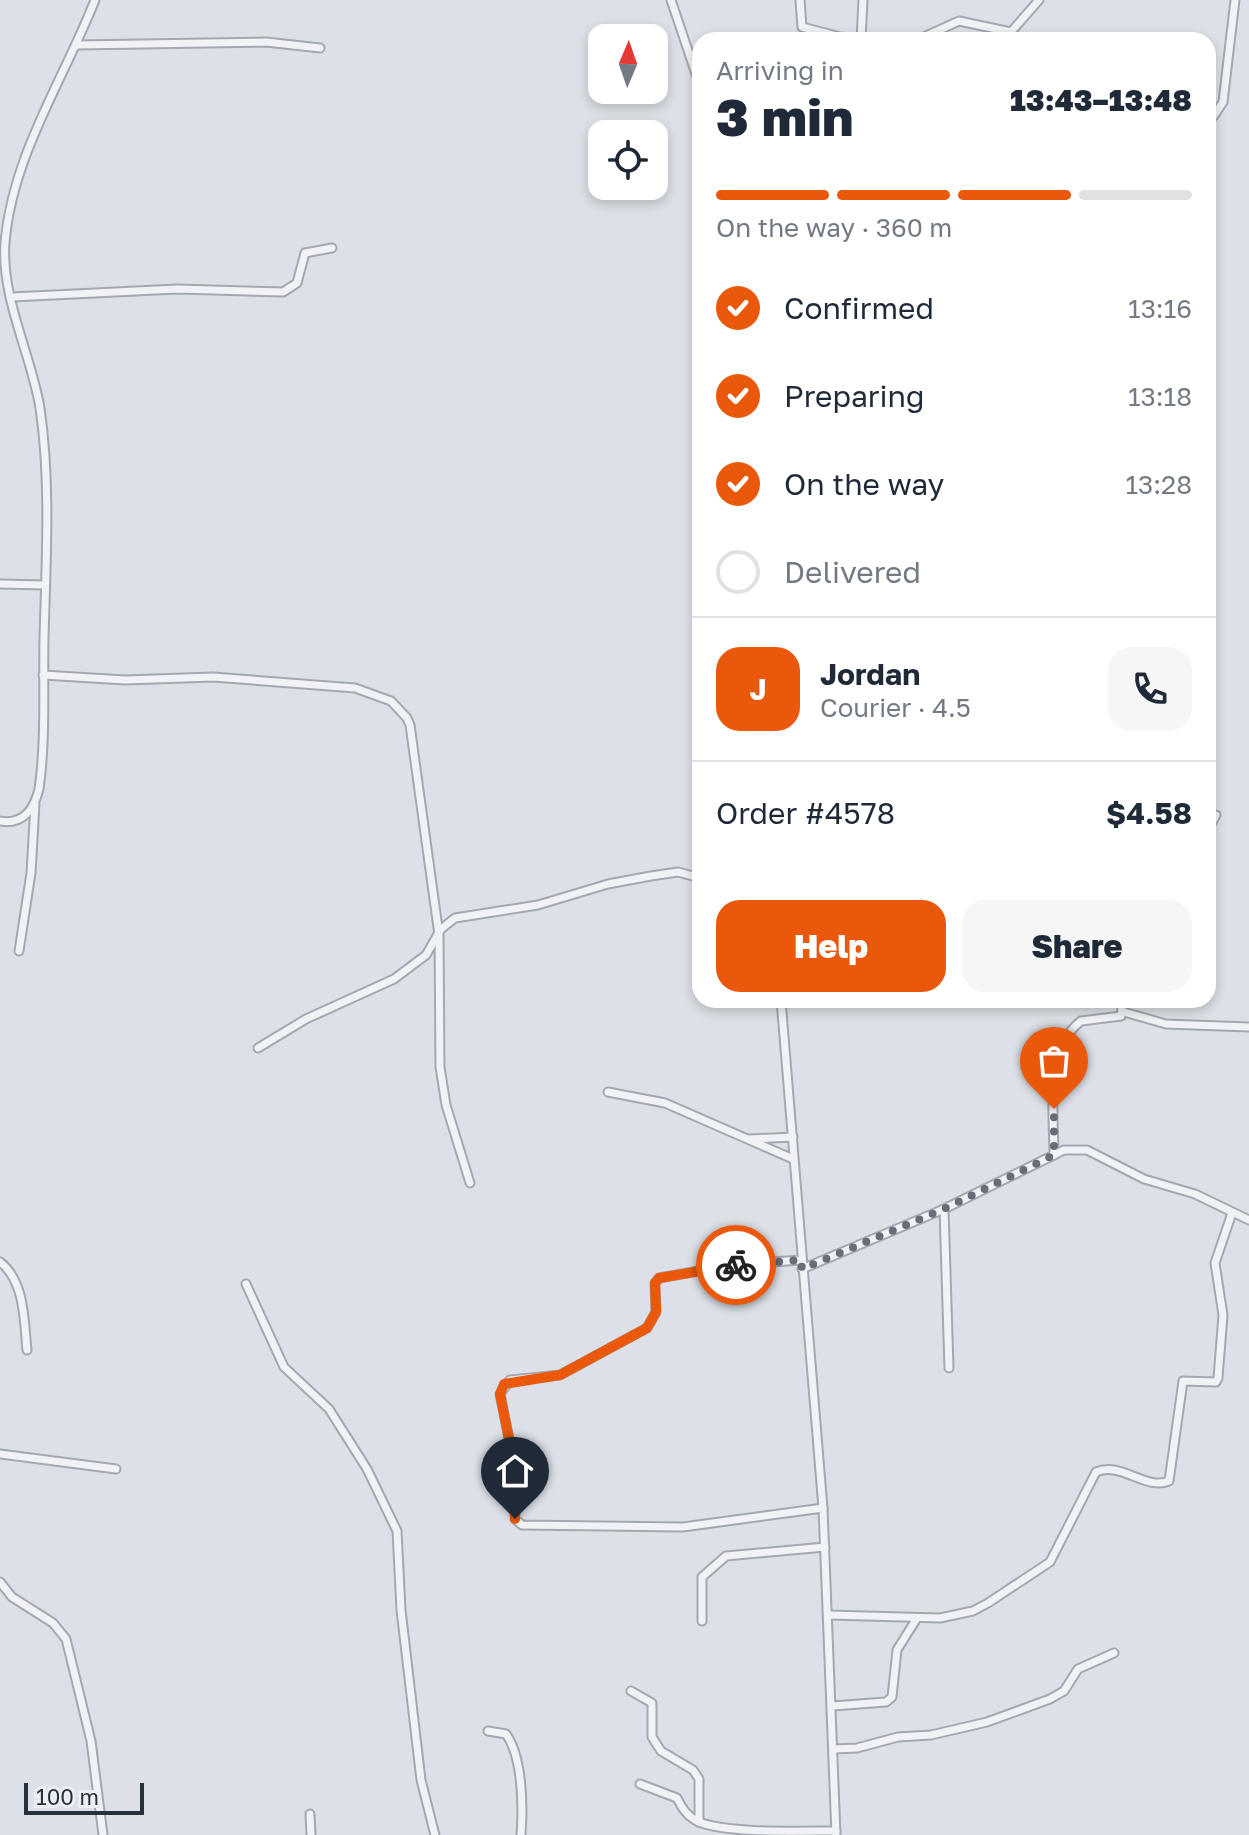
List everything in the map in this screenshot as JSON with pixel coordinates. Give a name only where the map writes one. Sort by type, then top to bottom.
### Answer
[{"type":"street","points":[[19,951],[31,873],[35,802],[40,783],[45,585],[43,439],[35,382],[12,297],[5,242],[13,200],[38,124],[95,0]]},
{"type":"street","points":[[671,0],[692,62]]},
{"type":"street","points":[[800,0],[802,27],[821,32]]},
{"type":"street","points":[[861,32],[863,0]]},
{"type":"street","points":[[935,32],[959,21],[1011,32],[1039,0]]},
{"type":"street","points":[[1216,112],[1223,102],[1235,0]]},
{"type":"street","points":[[76,45],[266,42],[320,48]]},
{"type":"street","points":[[12,297],[177,289],[283,292],[297,283],[305,253],[332,248]]},
{"type":"street","points":[[0,584],[45,585]]},
{"type":"street","points":[[43,675],[125,680],[213,677],[355,688],[391,701],[407,718],[439,935],[440,1067],[446,1105],[470,1183]]},
{"type":"street","points":[[0,821],[19,820],[35,802]]},
{"type":"street","points":[[258,1048],[306,1019],[394,979],[426,955],[447,925],[465,915],[538,905],[608,884],[678,872],[692,876]]},
{"type":"street","points":[[640,1784],[677,1798],[684,1812],[699,1822],[738,1832],[836,1833],[823,1508],[782,1008]]},
{"type":"street","points":[[1124,1008],[1124,1012]]},
{"type":"street","points":[[1124,1012],[1135,1018],[1166,1024],[1249,1027]]},
{"type":"street","points":[[1054,1155],[1054,1085],[1066,1040],[1081,1021],[1115,1019],[1124,1012]]},
{"type":"street","points":[[608,1092],[665,1103],[793,1159]]},
{"type":"street","points":[[747,1139],[793,1137]]},
{"type":"street","points":[[823,1508],[683,1527],[522,1525],[515,1519],[515,1469],[500,1394],[510,1380],[560,1375],[647,1328],[656,1312],[655,1283],[659,1278],[731,1265],[802,1265],[944,1209],[1064,1150],[1087,1150],[1144,1179],[1195,1194],[1249,1220]]},
{"type":"street","points":[[944,1209],[949,1368]]},
{"type":"street","points":[[829,1615],[917,1618],[973,1611],[1045,1567],[1096,1472],[1110,1469],[1155,1483],[1169,1481],[1183,1381],[1216,1382],[1218,1378],[1223,1315],[1215,1263],[1232,1213]]},
{"type":"street","points":[[0,1262],[10,1270],[19,1288],[27,1350]]},
{"type":"street","points":[[246,1284],[284,1367],[329,1409],[367,1469],[397,1531],[401,1610],[421,1780],[435,1835]]},
{"type":"street","points":[[0,1454],[116,1469]]},
{"type":"street","points":[[702,1621],[702,1577],[726,1556],[825,1547]]},
{"type":"street","points":[[0,1582],[12,1597],[53,1623],[66,1639],[91,1741],[103,1835]]},
{"type":"street","points":[[832,1706],[886,1702],[892,1697],[897,1650],[917,1618]]},
{"type":"street","points":[[834,1749],[857,1748],[890,1738],[931,1735],[987,1722],[1057,1696],[1074,1672],[1114,1653]]},
{"type":"street","points":[[631,1691],[652,1703],[652,1737],[661,1751],[693,1770],[699,1779],[699,1822]]},
{"type":"street","points":[[488,1731],[506,1734],[512,1748],[521,1785],[521,1835]]},
{"type":"street","points":[[310,1814],[311,1835]]},
{"type":"way so far","points":[[736,1265],[801,1260],[802,1269],[882,1232],[944,1209],[1054,1155],[1054,1109]]},
{"type":"route","points":[[515,1519],[515,1469],[500,1394],[504,1384],[510,1380],[560,1375],[647,1328],[656,1312],[655,1283],[659,1278],[679,1272],[736,1265]]}]
